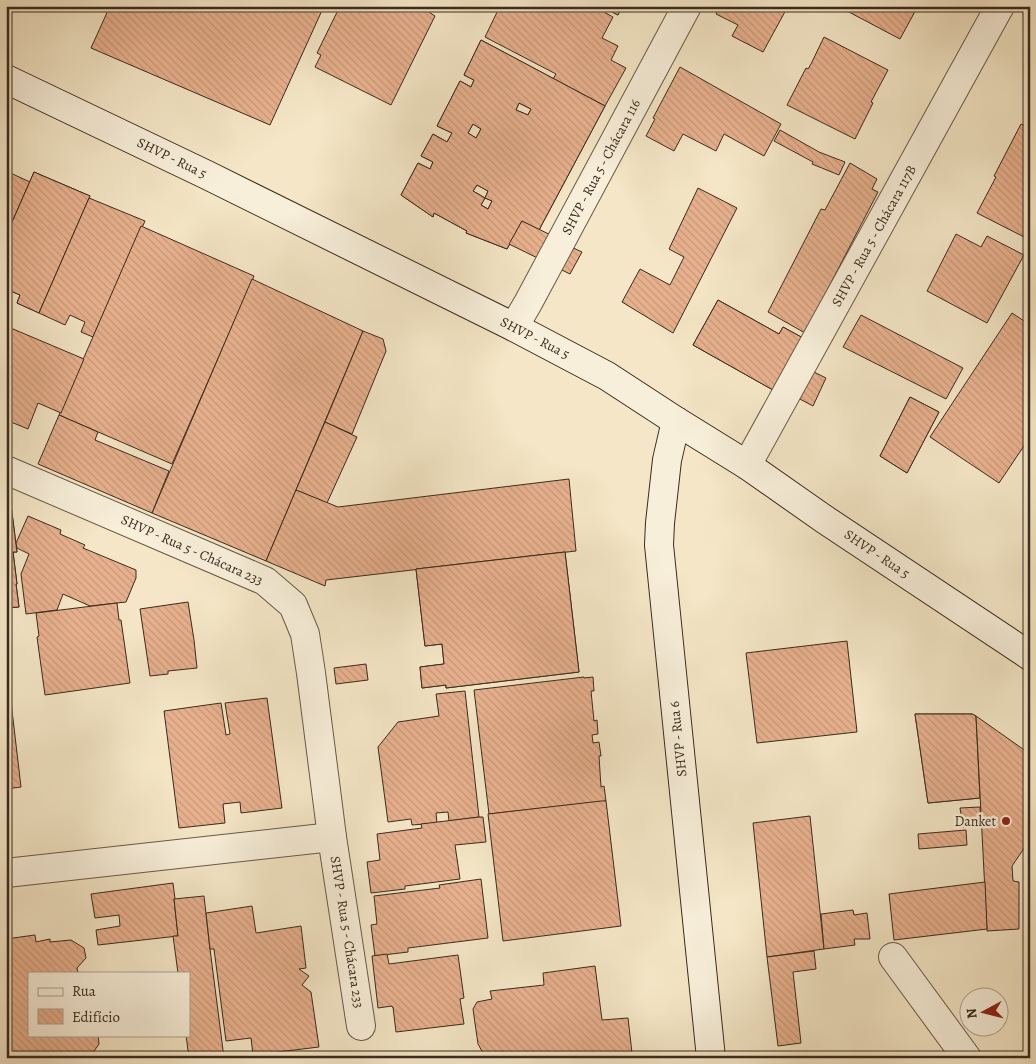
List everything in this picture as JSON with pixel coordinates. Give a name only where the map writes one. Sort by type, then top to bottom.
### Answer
[{"type":"street","name":"SHVP - Rua 5 - Chácara 116","points":[[514,327],[687,6]]},
{"type":"street","name":"SHVP - Rua 5 - Chácara 117B","points":[[747,465],[1000,6]]},
{"type":"street","name":"SHVP - Rua 5","points":[[6,79],[216,179],[514,327],[607,376],[747,465],[824,519],[1030,656]]},
{"type":"street","name":"SHVP - Rua 6","points":[[676,421],[667,460],[659,545],[711,1058]]},
{"type":"street","name":"SHVP - Rua 5 - Chácara 233","points":[[6,470],[265,581],[293,605],[305,634],[332,837],[362,1026]]},
{"type":"street","name":"SHVP - Rua 5 - Chácara 233","points":[[6,873],[332,837]]},
{"type":"street","points":[[894,957],[967,1058]]},
{"type":"building","points":[[110,6],[324,6],[270,125],[91,48]]},
{"type":"building","points":[[340,6],[421,6],[435,16],[391,105],[315,67],[321,55],[317,53]]},
{"type":"building","points":[[500,6],[593,6],[613,17],[602,38],[618,46],[611,60],[626,68],[605,106],[553,79],[556,74],[485,37]]},
{"type":"building","points":[[600,6],[622,6],[618,15]]},
{"type":"building","points":[[600,6],[622,6],[618,15]]},
{"type":"building","points":[[720,6],[784,6],[787,8],[763,52],[732,36],[738,25],[716,14]]},
{"type":"building","points":[[849,6],[918,6],[900,39],[847,11]]},
{"type":"building","points":[[824,37],[888,70],[871,102],[873,103],[855,139],[787,105]]},
{"type":"building","points":[[481,40],[605,106],[539,230],[522,221],[507,249],[466,233],[467,231],[434,213],[433,217],[401,195],[418,163],[430,169],[433,162],[421,156],[433,134],[447,142],[452,133],[437,126],[460,81],[471,87],[474,80],[464,75]],"holes":[[[519,103],[531,109],[528,115],[516,110]],[[473,124],[481,129],[476,138],[468,133]],[[477,185],[488,191],[485,198],[473,191]],[[485,198],[492,201],[488,209],[481,205]]]},
{"type":"building","points":[[481,40],[605,106],[539,230],[522,221],[507,249],[466,233],[467,231],[434,213],[433,217],[401,195],[418,163],[430,169],[433,162],[421,156],[433,134],[447,142],[452,133],[437,126],[460,81],[471,87],[474,80],[464,75]],"holes":[[[519,103],[531,109],[528,115],[516,110]],[[473,124],[481,129],[476,138],[468,133]],[[477,185],[488,191],[485,198],[473,191]],[[485,198],[492,201],[488,209],[481,205]]]},
{"type":"building","points":[[680,67],[781,124],[764,156],[724,134],[716,151],[683,134],[674,151],[646,136],[655,119],[653,118]]},
{"type":"building","points":[[1021,124],[1030,129],[1030,240],[977,213]]},
{"type":"building","points":[[780,130],[819,152],[845,162],[839,175],[812,164],[813,162],[774,141]]},
{"type":"building","points":[[850,163],[877,179],[872,189],[878,192],[805,333],[768,312],[821,209],[825,210]]},
{"type":"building","points":[[6,171],[30,182],[6,236]]},
{"type":"building","points":[[34,172],[90,196],[39,313],[17,303],[20,295],[6,289],[6,236]]},
{"type":"building","points":[[34,172],[90,196],[39,313],[17,303],[20,295],[6,289],[6,236]]},
{"type":"building","points":[[698,188],[737,208],[673,333],[622,302],[640,269],[670,285],[684,257],[669,249]]},
{"type":"building","points":[[89,198],[145,221],[93,337],[81,332],[85,322],[70,315],[65,325],[39,313]]},
{"type":"building","points":[[522,221],[582,252],[570,274],[509,244]]},
{"type":"building","points":[[141,226],[254,276],[172,464],[59,415]]},
{"type":"building","points":[[956,234],[981,247],[987,236],[1024,255],[987,323],[927,291]]},
{"type":"building","points":[[252,279],[363,331],[266,561],[152,513]]},
{"type":"building","points":[[718,300],[779,334],[783,327],[803,338],[773,390],[693,345]]},
{"type":"building","points":[[718,300],[779,334],[783,327],[803,338],[773,390],[693,345]]},
{"type":"building","points":[[1012,313],[1030,325],[1030,437],[999,483],[930,437]]},
{"type":"building","points":[[861,315],[963,368],[946,399],[843,347]]},
{"type":"building","points":[[6,326],[84,359],[61,413],[38,403],[28,429],[6,420]]},
{"type":"building","points":[[363,331],[383,339],[386,351],[352,434],[325,422]]},
{"type":"building","points":[[810,370],[826,378],[813,406],[796,397]]},
{"type":"building","points":[[910,397],[939,412],[907,473],[880,456]]},
{"type":"building","points":[[910,397],[939,412],[907,473],[880,456]]},
{"type":"building","points":[[59,415],[98,432],[95,440],[169,471],[152,513],[38,464]]},
{"type":"building","points":[[325,422],[357,437],[327,503],[296,490]]},
{"type":"building","points":[[569,479],[576,551],[326,580],[325,586],[266,561],[296,490],[338,507]]},
{"type":"building","points":[[6,505],[11,505],[17,552],[13,552],[19,607],[6,608]]},
{"type":"building","points":[[6,505],[11,505],[17,552],[13,552],[19,607],[6,608]]},
{"type":"building","points":[[28,516],[61,530],[60,534],[85,545],[83,548],[136,570],[136,578],[126,602],[90,606],[63,594],[57,610],[26,614],[21,574],[29,554],[17,548],[16,543]]},
{"type":"building","points":[[565,552],[579,672],[446,688],[446,685],[422,688],[420,667],[444,664],[442,644],[425,646],[416,569]]},
{"type":"building","points":[[565,552],[579,672],[446,688],[446,685],[422,688],[420,667],[444,664],[442,644],[425,646],[416,569]]},
{"type":"building","points":[[188,602],[197,668],[168,671],[168,674],[150,676],[140,609]]},
{"type":"building","points":[[117,603],[130,683],[45,695],[37,637],[39,636],[36,613]]},
{"type":"building","points":[[847,641],[857,732],[757,743],[746,653]]},
{"type":"building","points":[[366,664],[368,680],[336,684],[334,668]]},
{"type":"building","points":[[593,677],[594,691],[591,691],[594,721],[597,720],[598,734],[592,735],[593,743],[599,742],[601,787],[604,786],[606,801],[489,814],[474,690]]},
{"type":"building","points":[[465,691],[479,817],[449,821],[448,812],[436,813],[437,823],[412,825],[411,819],[388,822],[378,747],[398,722],[439,716],[436,694]]},
{"type":"building","points":[[267,698],[282,808],[241,813],[240,802],[223,804],[225,823],[179,828],[164,711],[221,703],[226,735],[230,734],[225,703]]},
{"type":"building","points":[[6,702],[11,702],[21,787],[6,789]]},
{"type":"building","points":[[915,714],[972,714],[976,716],[980,798],[928,803]]},
{"type":"building","points":[[915,714],[972,714],[976,716],[980,798],[928,803]]},
{"type":"building","name":"Danket","points":[[976,716],[1030,754],[1030,838],[1012,866],[1013,881],[1019,882],[1019,929],[987,931]]},
{"type":"building","points":[[606,801],[621,926],[503,941],[488,814]]},
{"type":"building","points":[[980,807],[981,826],[963,827],[960,808]]},
{"type":"building","points":[[810,816],[824,949],[767,957],[753,823]]},
{"type":"building","points":[[483,817],[486,842],[455,845],[460,879],[405,886],[405,889],[371,893],[367,862],[380,860],[377,834],[422,828],[421,824]]},
{"type":"building","points":[[966,830],[967,845],[919,849],[918,834]]},
{"type":"building","points":[[481,879],[488,938],[408,948],[408,952],[375,956],[371,925],[377,924],[374,896],[440,888],[439,885]]},
{"type":"building","points":[[985,882],[987,929],[894,940],[889,894]]},
{"type":"building","points":[[173,883],[178,936],[98,945],[96,930],[120,926],[119,915],[95,918],[91,894]]},
{"type":"building","points":[[204,896],[224,1058],[189,1058],[186,1036],[190,1036],[190,972],[178,972],[173,936],[178,936],[174,899]]},
{"type":"building","points":[[252,906],[256,933],[301,926],[306,968],[299,969],[309,976],[302,985],[311,992],[319,1047],[253,1055],[251,1038],[226,1041],[214,949],[210,949],[206,913]]},
{"type":"building","points":[[853,910],[854,915],[867,913],[870,939],[854,939],[855,945],[824,949],[821,914]]},
{"type":"building","points":[[35,935],[36,942],[50,939],[50,942],[71,940],[84,948],[86,958],[77,968],[78,972],[28,972],[28,1036],[98,1036],[99,1044],[92,1054],[63,1058],[7,1058],[6,939]]},
{"type":"building","points":[[814,951],[816,969],[793,972],[801,1043],[778,1046],[767,957]]},
{"type":"building","points":[[387,954],[389,964],[458,955],[464,998],[460,999],[464,1024],[396,1032],[393,1007],[378,1008],[372,956]]},
{"type":"building","points":[[595,966],[602,1020],[628,1018],[632,1053],[596,1058],[504,1058],[503,1052],[483,1053],[478,1044],[473,1009],[477,1002],[492,999],[490,991],[544,985],[543,973]]},
{"type":"place","name":"Danket","points":[[1006,821]]}]
